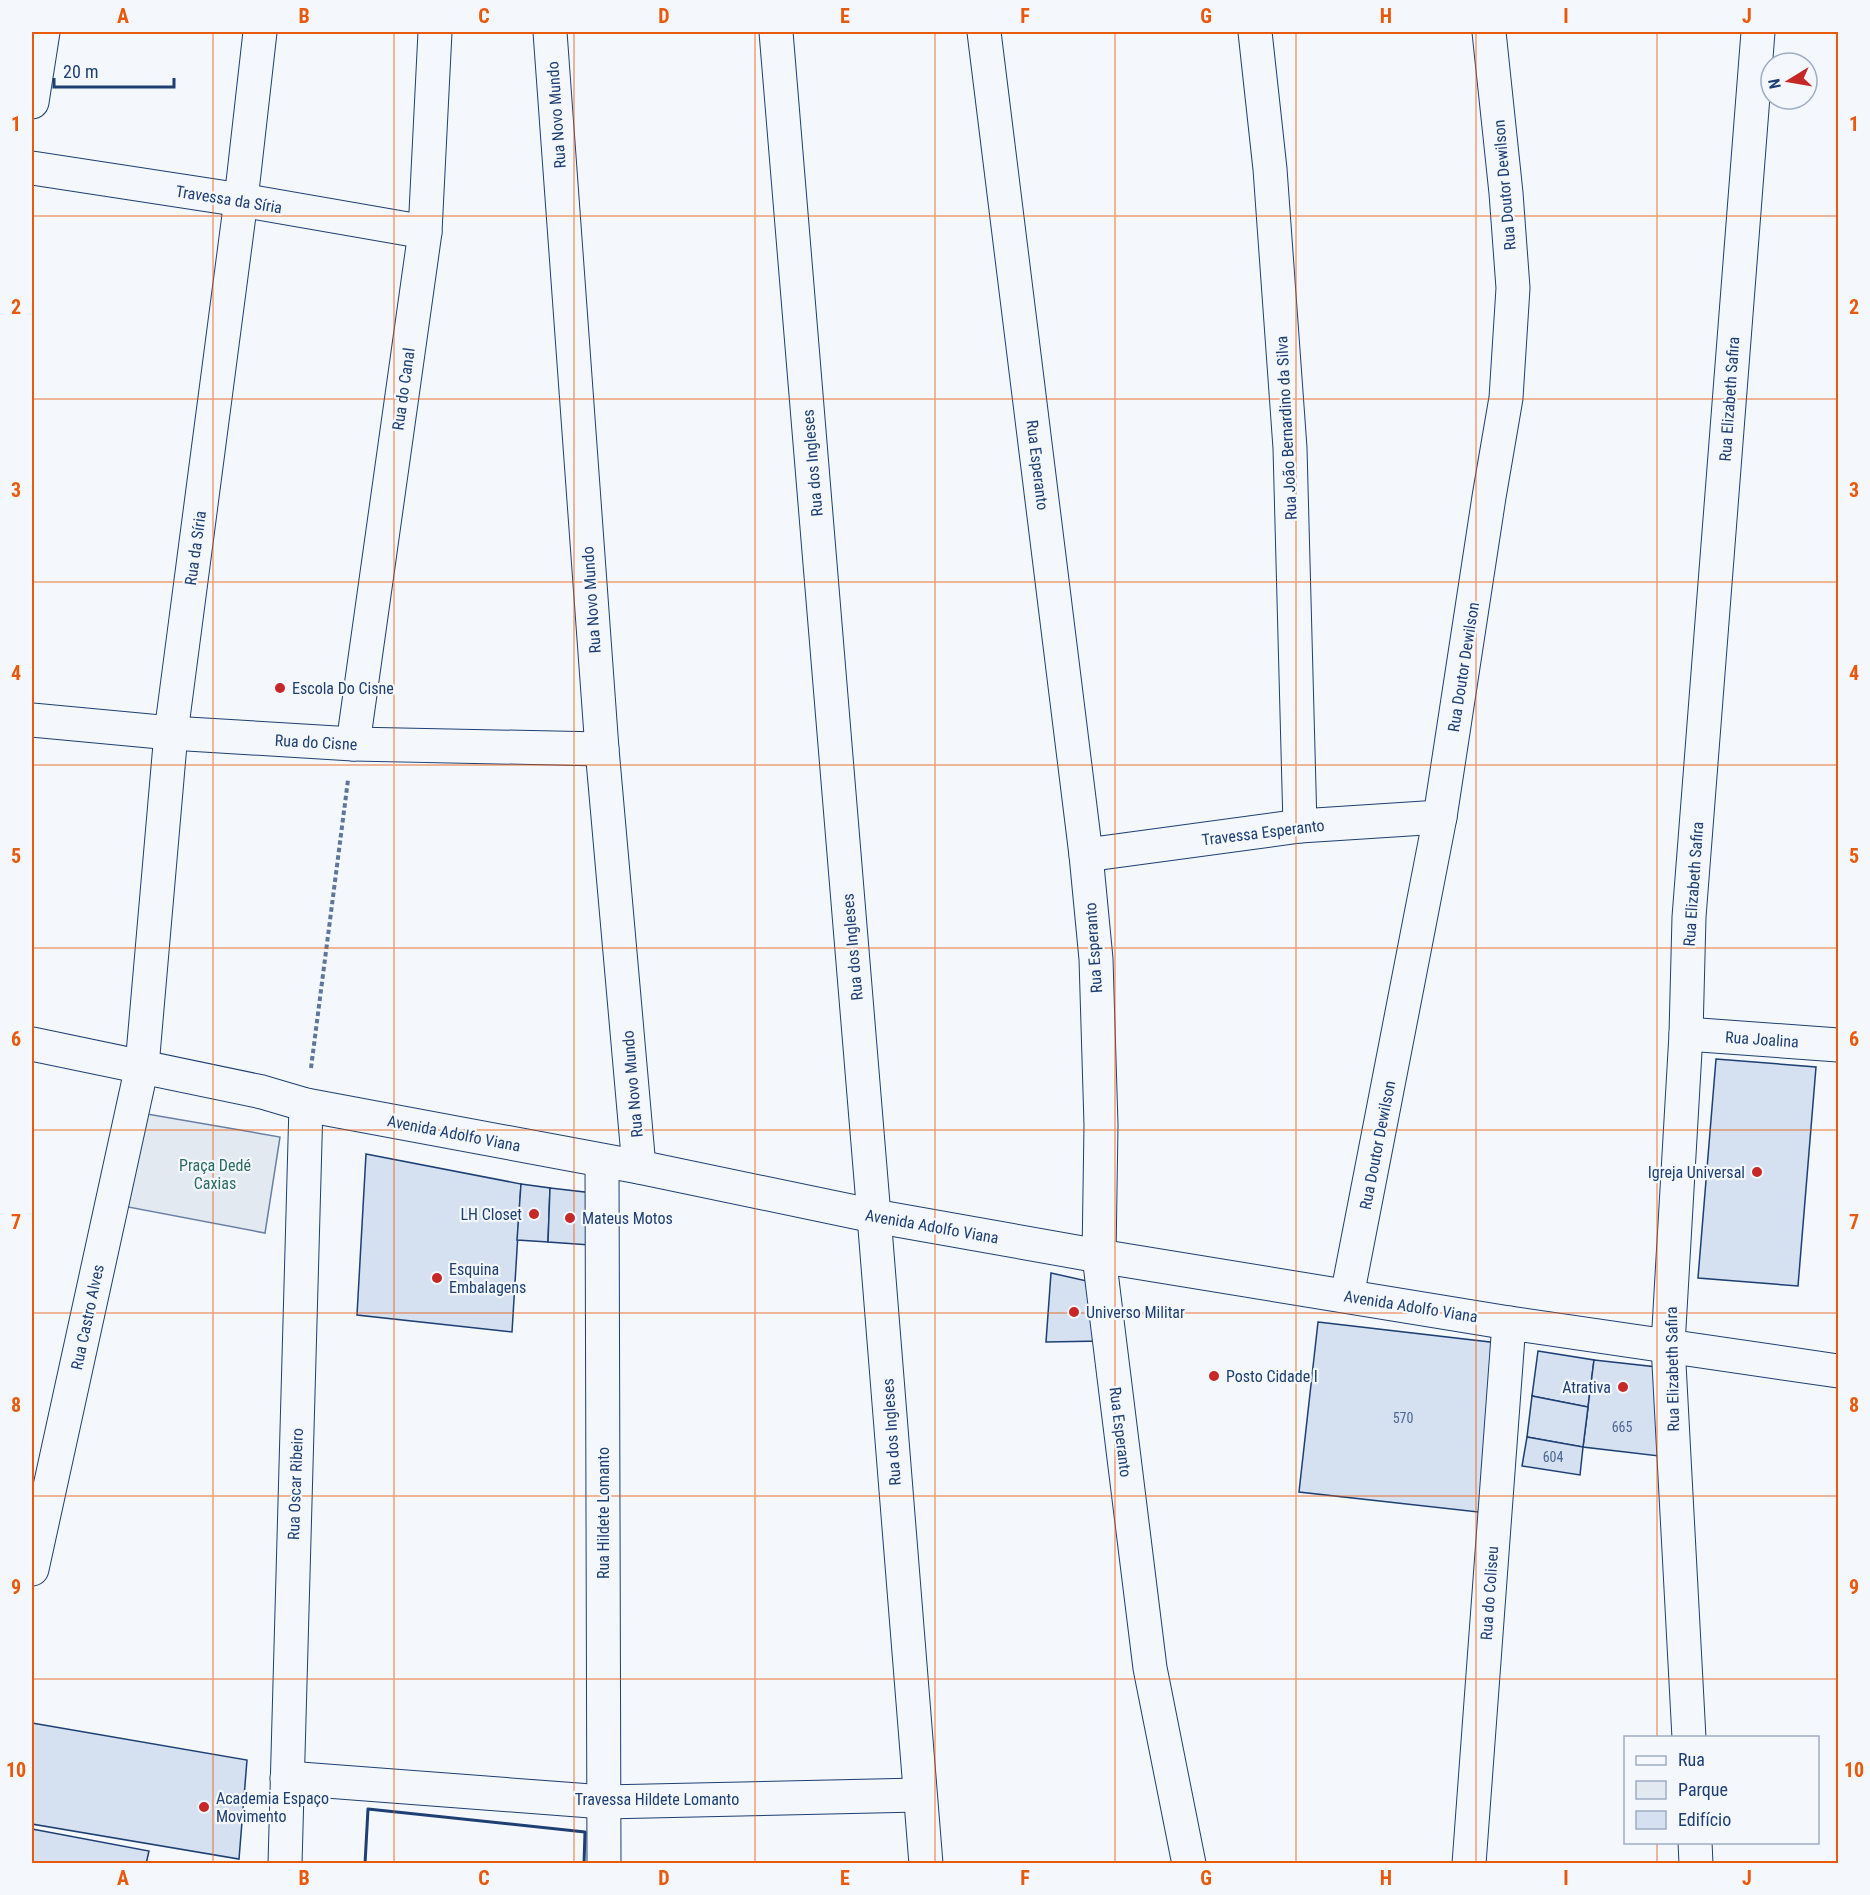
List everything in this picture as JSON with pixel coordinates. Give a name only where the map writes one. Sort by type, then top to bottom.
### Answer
[{"type":"street","points":[[32,102],[43,32]]},
{"type":"street","name":"Rua da Síria","points":[[142,1065],[171,733],[241,200],[260,32]]},
{"type":"street","name":"Rua do Canal","points":[[353,744],[425,232],[435,32]]},
{"type":"street","name":"Rua Novo Mundo","points":[[550,32],[602,749],[639,1167]]},
{"type":"street","name":"Rua dos Ingleses","points":[[776,32],[926,1863]]},
{"type":"street","name":"Rua Esperanto","points":[[984,32],[1086,855],[1096,959],[1101,1125],[1099,1256],[1150,1668],[1190,1863]]},
{"type":"street","name":"Rua João Bernardino da Silva","points":[[1255,32],[1270,169],[1290,448],[1300,826]]},
{"type":"street","name":"Rua Doutor Dewilson","points":[[1347,1296],[1440,817],[1506,398],[1512,288],[1506,193],[1488,32]]},
{"type":"street","name":"Rua Elizabeth Safira","points":[[1689,1736],[1668,1345],[1686,1034],[1689,917],[1758,32]]},
{"type":"street","name":"Travessa da Síria","points":[[32,168],[241,200],[425,232]]},
{"type":"street","name":"Rua do Cisne","points":[[32,720],[171,733],[353,744],[602,749]]},
{"type":"street","name":"Travessa Esperanto","points":[[1086,855],[1300,826],[1440,817]]},
{"type":"street","name":"Rua Joalina","points":[[1686,1034],[1839,1045]]},
{"type":"street","name":"Avenida Adolfo Viana","points":[[32,1044],[142,1065],[262,1092],[306,1105],[602,1162],[639,1167],[874,1216],[1099,1256],[1509,1323],[1839,1371]]},
{"type":"street","name":"Rua Castro Alves","points":[[32,1569],[142,1065]]},
{"type":"street","name":"Rua Oscar Ribeiro","points":[[285,1863],[306,1105]]},
{"type":"street","name":"Rua Hildete Lomanto","points":[[602,1162],[604,1863]]},
{"type":"street","name":"Rua do Coliseu","points":[[1469,1863],[1509,1323]]},
{"type":"street","name":"Travessa Hildete Lomanto","points":[[287,1778],[604,1802],[919,1795]]},
{"type":"street","points":[[1695,1844],[1696,1863]]},
{"type":"path","points":[[306,1105],[353,744]]},
{"type":"green space","name":"Praça Dedé Caxias","points":[[147,1114],[280,1137],[265,1233],[128,1207]]},
{"type":"building","name":"Igreja Universal","points":[[1716,1059],[1816,1067],[1798,1286],[1698,1278]]},
{"type":"building","name":"Esquina Embalagens","points":[[366,1154],[521,1184],[512,1332],[357,1315]]},
{"type":"building","name":"LH Closet","points":[[521,1184],[550,1188],[548,1242],[517,1240]]},
{"type":"building","name":"Mateus Motos","points":[[550,1188],[593,1193],[590,1245],[548,1242]]},
{"type":"building","name":"Universo Militar","points":[[1051,1273],[1096,1283],[1103,1341],[1046,1342]]},
{"type":"building","points":[[1318,1322],[1507,1344],[1487,1513],[1299,1492]]},
{"type":"building","points":[[1538,1351],[1594,1360],[1588,1407],[1532,1396]]},
{"type":"building","points":[[1594,1360],[1657,1367],[1659,1456],[1583,1447]]},
{"type":"building","points":[[1532,1396],[1588,1407],[1583,1447],[1527,1437]]},
{"type":"building","points":[[1527,1437],[1583,1447],[1580,1475],[1522,1466]]},
{"type":"building","points":[[32,1723],[247,1760],[239,1859],[32,1824]]},
{"type":"building","points":[[32,1829],[149,1851],[146,1864],[32,1864]]},
{"type":"wall","points":[[365,1864],[368,1809],[585,1832],[584,1864]]},
{"type":"place","name":"Escola Do Cisne","points":[[280,688]]},
{"type":"place","name":"Igreja Universal","points":[[1757,1172]]},
{"type":"place","name":"LH Closet","points":[[534,1214]]},
{"type":"place","name":"Mateus Motos","points":[[570,1218]]},
{"type":"place","name":"Esquina Embalagens","points":[[437,1278]]},
{"type":"place","name":"Universo Militar","points":[[1074,1312]]},
{"type":"place","name":"Posto Cidade I","points":[[1214,1376]]},
{"type":"place","name":"Atrativa","points":[[1623,1387]]},
{"type":"place","name":"Academia Espaço Movimento","points":[[204,1807]]}]
